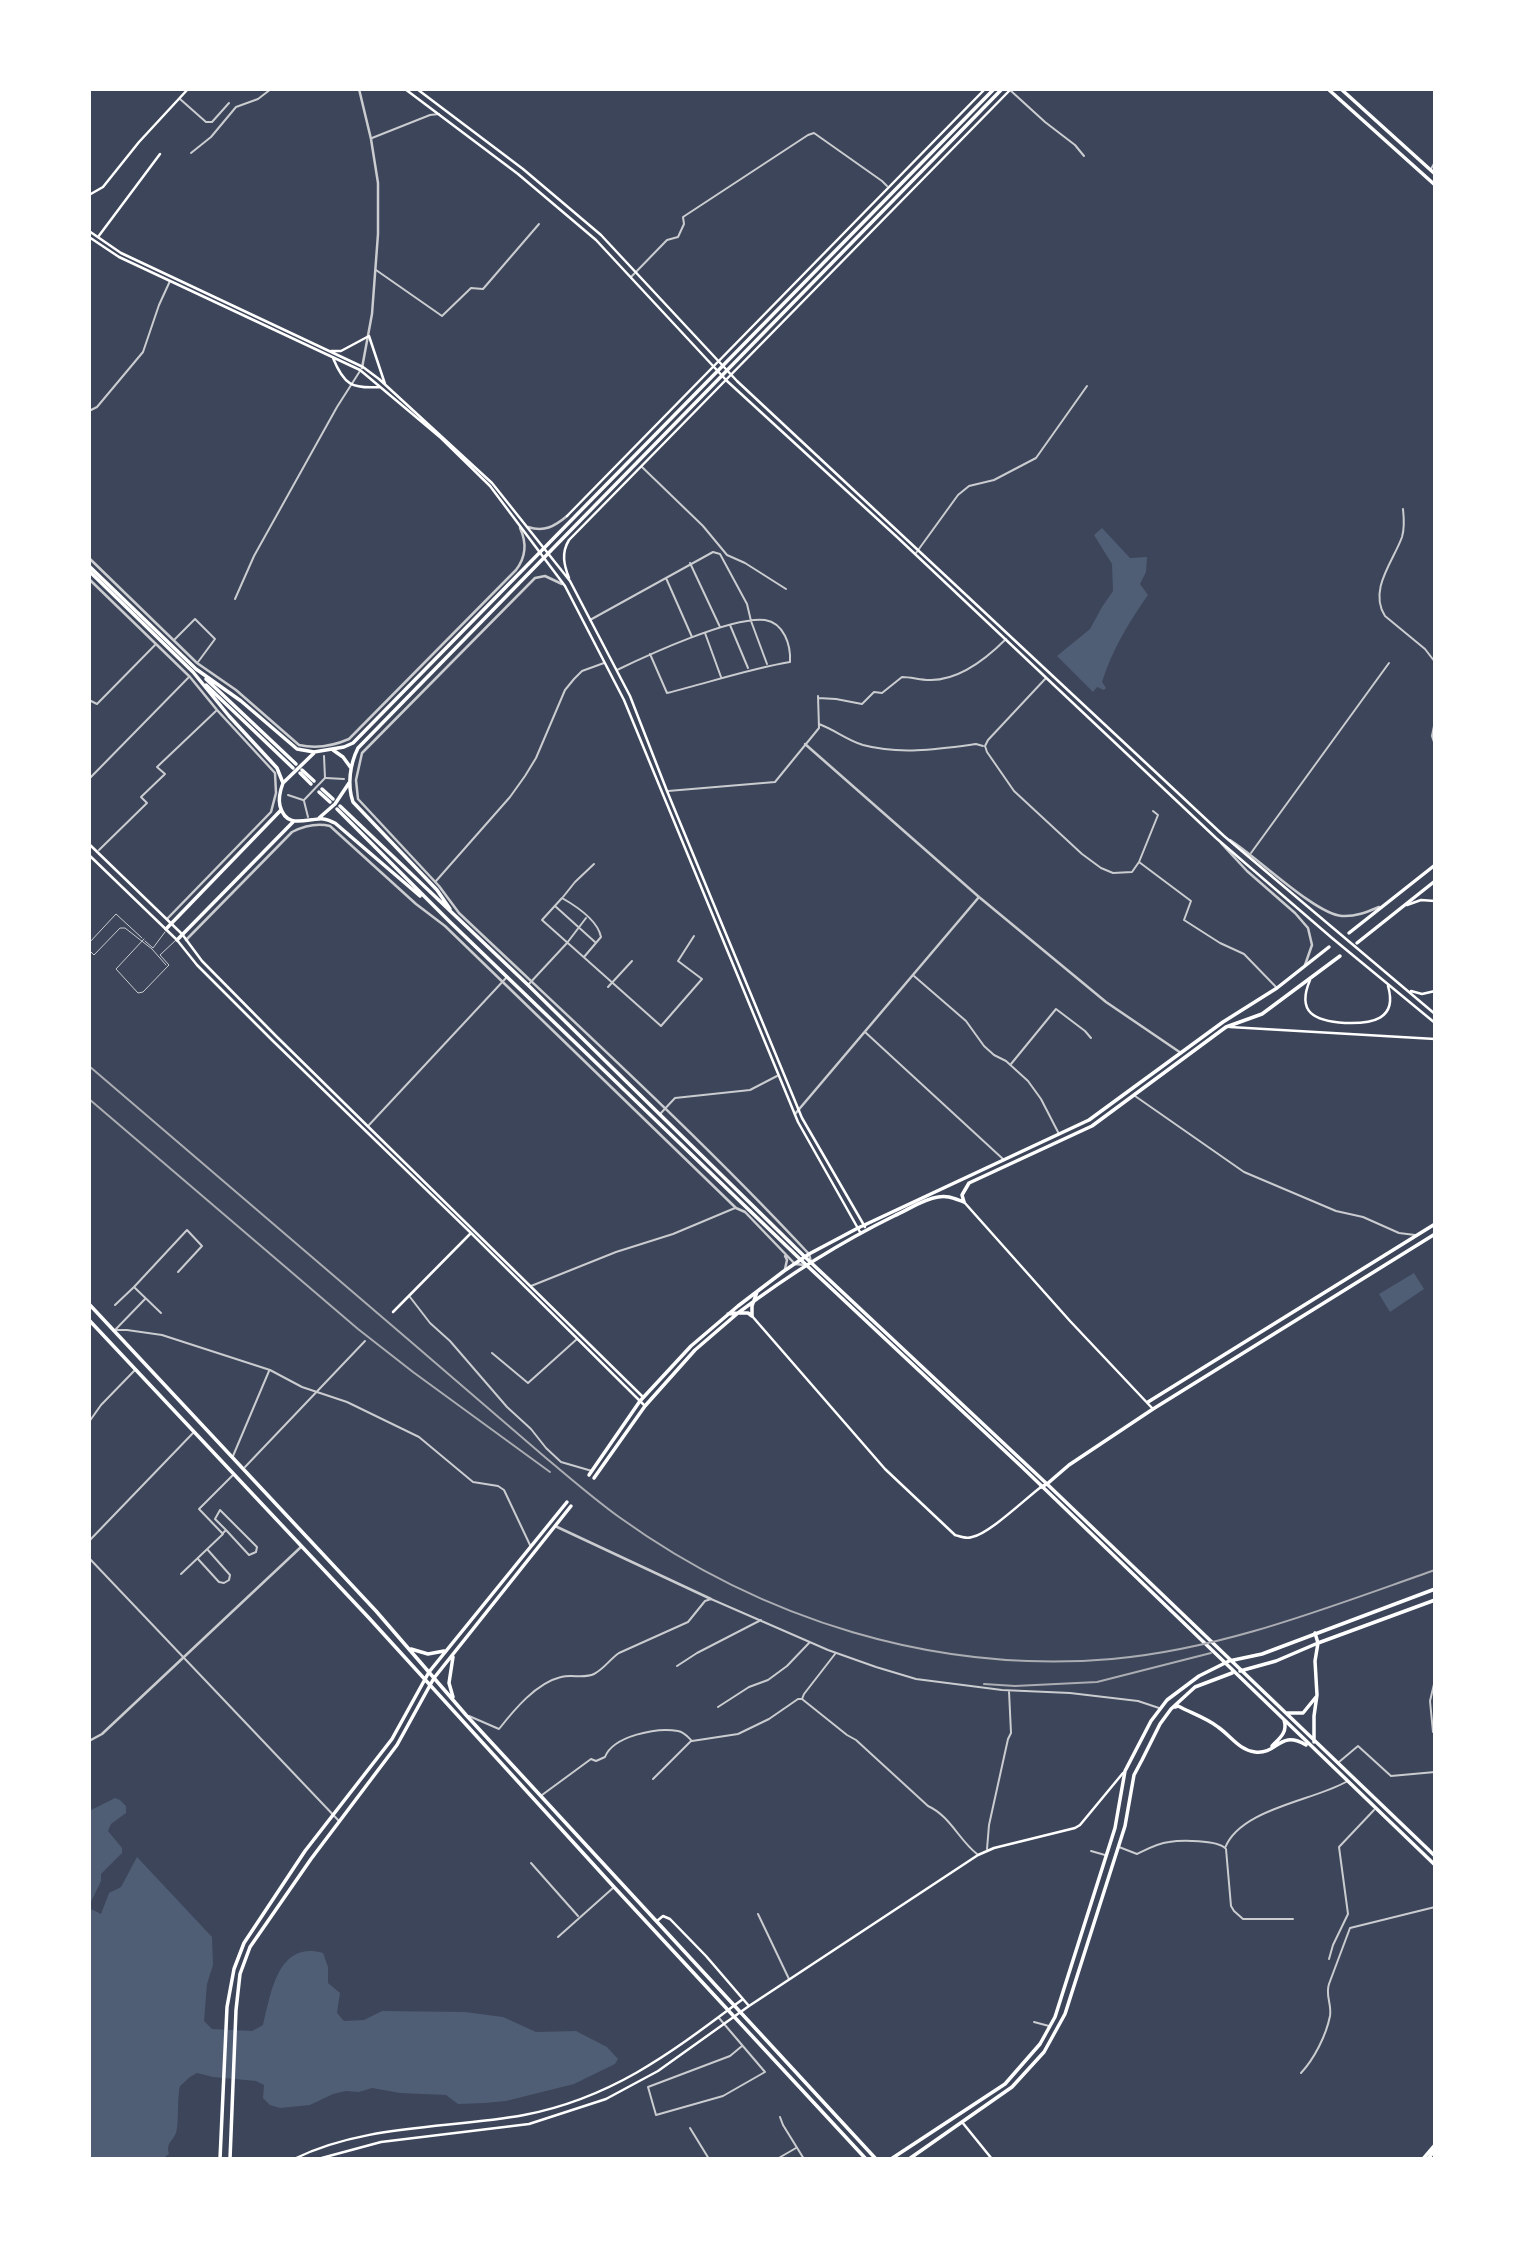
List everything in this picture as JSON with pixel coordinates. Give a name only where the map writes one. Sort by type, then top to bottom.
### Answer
[{"type":"main road","points":[[89,195],[103,187],[139,142],[188,89]]},
{"type":"main road","points":[[405,89],[518,174],[596,240],[727,382],[915,554],[1216,838],[1435,1023]]},
{"type":"main road","points":[[417,89],[523,169],[601,235],[725,369],[1224,836],[1435,1014]]},
{"type":"main road","points":[[567,516],[985,89]]},
{"type":"main road","points":[[725,369],[995,89]]},
{"type":"main road","points":[[193,673],[241,701],[297,750],[332,750],[353,743],[1002,89]]},
{"type":"main road","points":[[1328,89],[1435,185]]},
{"type":"main road","points":[[1341,89],[1435,174]]},
{"type":"main road","points":[[570,581],[564,559],[564,549],[569,540],[1011,90]]},
{"type":"main road","points":[[98,237],[160,154]]},
{"type":"main road","points":[[89,231],[121,253],[361,369]]},
{"type":"main road","points":[[89,237],[118,257],[171,278],[330,351],[361,369],[477,467],[547,550],[570,581],[630,696],[799,1111],[865,1227]]},
{"type":"main road","points":[[330,351],[341,351],[369,336],[383,386],[475,469],[565,586],[624,700],[794,1114],[859,1230]]},
{"type":"main road","points":[[334,358],[340,376],[359,389],[383,386]]},
{"type":"main road","points":[[455,916],[437,890],[354,802],[350,792],[353,758],[358,748],[541,556]]},
{"type":"main road","points":[[89,566],[193,673],[277,768],[283,783]]},
{"type":"main road","points":[[89,571],[193,673],[295,766]]},
{"type":"main road","points":[[332,750],[343,757],[351,768]]},
{"type":"main road","points":[[314,752],[283,783],[279,797],[281,810],[286,817],[293,822],[304,823],[319,818],[344,793],[350,782]]},
{"type":"main road","points":[[301,772],[312,782]]},
{"type":"main road","points":[[321,790],[331,801]]},
{"type":"main road","points":[[1249,1683],[1047,1484],[811,1262],[807,1255],[530,984],[338,807],[450,922],[806,1265],[1111,1555],[1249,1683],[1284,1715],[1339,1763],[1435,1856]]},
{"type":"main road","points":[[166,929],[281,810]]},
{"type":"main road","points":[[319,818],[335,824],[450,922]]},
{"type":"main road","points":[[177,940],[293,822]]},
{"type":"main road","points":[[89,845],[182,934],[202,961],[646,1404]]},
{"type":"main road","points":[[89,855],[177,940],[197,965],[273,1041],[641,1399]]},
{"type":"main road","points":[[1349,933],[1435,865]]},
{"type":"main road","points":[[1357,943],[1435,881]]},
{"type":"main road","points":[[1401,908],[1422,900],[1435,901]]},
{"type":"main road","points":[[591,1473],[641,1399],[691,1346],[784,1271],[807,1255],[1089,1120],[1223,1022],[1277,988],[1329,947]]},
{"type":"main road","points":[[1153,1409],[1061,1311],[964,1202],[962,1195],[969,1183],[1092,1126],[1226,1027],[1262,1014],[1340,956]]},
{"type":"main road","points":[[1311,978],[1305,999],[1310,1013],[1323,1021],[1346,1023],[1369,1023],[1382,1017],[1388,1008],[1390,996],[1386,983]]},
{"type":"main road","points":[[1406,990],[1422,994],[1435,991]]},
{"type":"main road","points":[[1226,1027],[1435,1039]]},
{"type":"main road","points":[[865,1227],[934,1197],[946,1196],[964,1202]]},
{"type":"main road","points":[[1148,1402],[1435,1224]]},
{"type":"main road","points":[[594,1478],[646,1404],[695,1350],[738,1313],[859,1230]]},
{"type":"main road","points":[[393,1312],[471,1233]]},
{"type":"main road","points":[[728,1314],[748,1313],[752,1316],[884,1469],[955,1535],[975,1537],[1069,1465],[1153,1409],[1435,1234]]},
{"type":"main road","points":[[752,1316],[757,1291]]},
{"type":"main road","points":[[89,1304],[407,1646],[656,1922],[876,2159]]},
{"type":"main road","points":[[90,1322],[234,1474],[866,2159]]},
{"type":"main road","points":[[220,2159],[227,2007],[233,1969],[244,1943],[305,1851],[393,1739],[429,1672],[567,1502]]},
{"type":"main road","points":[[230,2159],[236,2010],[240,1974],[250,1947],[311,1859],[397,1745],[434,1678],[571,1506]]},
{"type":"main road","points":[[318,2159],[382,2142],[529,2124],[590,2106],[641,2081],[749,2006],[978,1855],[1080,1825],[1125,1771],[1151,1721],[1167,1700],[1199,1676],[1229,1661],[1262,1654],[1435,1589]]},
{"type":"main road","points":[[909,2159],[1020,2080],[1044,2052],[1057,2030],[1065,2014],[1125,1826],[1134,1775],[1160,1724],[1171,1709],[1195,1687],[1222,1675],[1276,1661],[1435,1600]]},
{"type":"main road","points":[[1314,1742],[1317,1695],[1315,1661],[1318,1643],[1315,1633]]},
{"type":"main road","points":[[407,1646],[428,1654],[446,1650]]},
{"type":"main road","points":[[453,1654],[449,1683],[453,1699]]},
{"type":"main road","points":[[1284,1715],[1303,1713],[1317,1695]]},
{"type":"main road","points":[[1171,1709],[1178,1706],[1218,1727],[1239,1745],[1253,1752],[1266,1752],[1285,1740],[1296,1739],[1311,1748]]},
{"type":"main road","points":[[1284,1715],[1294,1731],[1311,1748],[1435,1865]]},
{"type":"main road","points":[[1266,1752],[1284,1732],[1284,1715]]},
{"type":"main road","points":[[891,2159],[1005,2084],[1040,2044],[1055,2017],[1115,1828],[1125,1771]]},
{"type":"main road","points":[[656,1922],[663,1916],[670,1919],[749,2006]]},
{"type":"main road","points":[[294,2159],[321,2147],[357,2137],[515,2117],[589,2097],[615,2086],[651,2065],[743,1999]]},
{"type":"main road","points":[[962,2122],[992,2159]]},
{"type":"main road","points":[[933,2132],[930,2136],[937,2139]]},
{"type":"main road","points":[[1425,2159],[1435,2148]]},
{"type":"street","points":[[191,153],[211,137],[236,107],[258,99],[271,89]]},
{"type":"street","points":[[235,599],[254,556],[361,369],[369,336],[375,270],[378,183],[359,89]]},
{"type":"street","points":[[1011,90],[1045,122],[1075,145],[1084,156]]},
{"type":"street","points":[[179,99],[206,122],[212,122],[229,103]]},
{"type":"street","points":[[371,139],[430,114],[440,114]]},
{"type":"street","points":[[631,277],[667,240],[678,237],[684,224],[683,217],[808,135],[814,133],[888,188]]},
{"type":"street","points":[[1430,169],[1435,162]]},
{"type":"street","points":[[375,270],[442,316],[471,288],[483,289],[539,224]]},
{"type":"street","points":[[89,411],[97,407],[143,352],[171,278]]},
{"type":"street","points":[[915,554],[958,495],[969,486],[995,480],[1036,458],[1087,386]]},
{"type":"street","points":[[642,467],[703,526],[727,555],[786,589]]},
{"type":"street","points":[[1403,509],[1405,526],[1382,575],[1382,611],[1425,649],[1435,662]]},
{"type":"street","points":[[528,527],[544,529],[557,525],[567,516]]},
{"type":"street","points":[[89,558],[197,663],[236,690],[299,745],[322,747],[349,739],[516,570],[525,550],[518,524]]},
{"type":"street","points":[[590,620],[713,552],[720,554],[747,604],[767,666]]},
{"type":"street","points":[[690,564],[720,628]]},
{"type":"street","points":[[565,586],[545,576],[535,578],[362,753],[356,780],[358,799],[436,882],[459,913],[530,984],[665,1108],[770,1212],[807,1255]]},
{"type":"street","points":[[666,578],[693,638]]},
{"type":"street","points":[[89,579],[156,644],[193,673],[217,710],[275,773],[277,784],[271,812],[167,919]]},
{"type":"street","points":[[174,640],[195,619],[215,639],[197,663]]},
{"type":"street","points":[[616,670],[650,654],[705,633],[751,621],[765,620],[776,625],[787,637],[791,651],[790,662],[748,669],[698,687],[667,694],[650,654]]},
{"type":"street","points":[[730,625],[748,669]]},
{"type":"street","points":[[705,633],[722,678]]},
{"type":"street","points":[[667,791],[775,782],[818,728],[818,697],[862,704],[874,692],[882,692],[902,677],[932,681],[951,678],[979,661],[1006,639]]},
{"type":"street","points":[[89,700],[97,704],[156,644]]},
{"type":"street","points":[[436,882],[525,776],[536,758],[565,690],[574,678],[582,671],[605,663]]},
{"type":"street","points":[[1251,853],[1388,663]]},
{"type":"street","points":[[89,779],[193,673]]},
{"type":"street","points":[[985,746],[1046,677]]},
{"type":"street","points":[[98,852],[147,803],[141,797],[164,774],[157,767],[217,710]]},
{"type":"street","points":[[1435,721],[1432,736],[1435,745]]},
{"type":"street","points":[[818,724],[850,741],[876,748],[926,751],[976,744],[985,746]]},
{"type":"street","points":[[805,744],[979,897],[1106,1002],[1181,1053]]},
{"type":"street","points":[[985,746],[1014,791],[1090,860],[1113,873],[1132,872],[1139,862],[1158,815],[1153,811]]},
{"type":"street","points":[[304,800],[325,778],[324,757]]},
{"type":"street","points":[[325,778],[344,779]]},
{"type":"street","points":[[288,795],[304,800]]},
{"type":"street","points":[[304,800],[307,817]]},
{"type":"street","points":[[186,940],[292,832],[326,824],[334,828],[416,904],[445,926],[736,1208],[745,1212],[795,1264],[806,1265]]},
{"type":"street","points":[[1224,836],[1251,853],[1324,911],[1352,916],[1385,905]]},
{"type":"street","points":[[1216,838],[1308,928],[1312,945],[1305,966]]},
{"type":"street","points":[[1139,862],[1191,901],[1184,920],[1220,943],[1244,954],[1277,988]]},
{"type":"street","points":[[594,864],[542,920],[661,1026],[702,979],[678,961],[694,936]]},
{"type":"street","points":[[794,1114],[979,897]]},
{"type":"street","points":[[562,898],[599,928],[601,937],[584,957]]},
{"type":"street","points":[[555,906],[596,943]]},
{"type":"street","points":[[530,984],[587,917]]},
{"type":"street","points":[[608,988],[632,961]]},
{"type":"street","points":[[913,975],[966,1021],[984,1046],[1028,1081],[1041,1099],[1059,1134]]},
{"type":"street","points":[[369,1126],[508,977]]},
{"type":"street","points":[[1010,1064],[1056,1009],[1091,1038]]},
{"type":"street","points":[[865,1032],[1004,1159]]},
{"type":"street","points":[[575,1042],[580,1056]]},
{"type":"street","points":[[605,1072],[606,1082]]},
{"type":"street","points":[[660,1114],[675,1098],[750,1090],[778,1076]]},
{"type":"street","points":[[1134,1095],[1244,1172],[1336,1211],[1363,1217],[1399,1233],[1416,1236]]},
{"type":"street","points":[[530,1286],[736,1208]]},
{"type":"street","points":[[115,1305],[187,1230],[202,1246],[178,1272]]},
{"type":"street","points":[[781,1250],[787,1260],[784,1271]]},
{"type":"street","points":[[134,1287],[161,1313]]},
{"type":"street","points":[[409,1296],[430,1323],[450,1341],[546,1448],[561,1462],[591,1473]]},
{"type":"street","points":[[114,1330],[146,1298]]},
{"type":"street","points":[[114,1330],[162,1335],[270,1370],[302,1387],[379,1417],[419,1437],[473,1482],[498,1486],[504,1490],[531,1546]]},
{"type":"street","points":[[492,1353],[528,1383],[578,1338]]},
{"type":"street","points":[[243,1468],[365,1341]]},
{"type":"street","points":[[89,1422],[101,1405],[136,1370]]},
{"type":"street","points":[[232,1457],[270,1370]]},
{"type":"street","points":[[89,1541],[195,1432]]},
{"type":"street","points":[[223,1534],[199,1509],[234,1474]]},
{"type":"street","points":[[220,1510],[257,1547],[256,1552],[249,1555],[226,1530],[215,1519],[220,1510]]},
{"type":"street","points":[[555,1526],[711,1599],[836,1653],[876,1667],[916,1679],[1138,1701],[1160,1709]]},
{"type":"street","points":[[181,1574],[226,1530]]},
{"type":"street","points":[[89,1741],[102,1734],[184,1659],[301,1547]]},
{"type":"street","points":[[197,1558],[219,1582],[229,1580],[230,1575],[207,1549]]},
{"type":"street","points":[[89,1558],[339,1822]]},
{"type":"street","points":[[466,1714],[499,1729],[526,1696],[561,1677],[592,1675],[619,1653],[688,1622],[705,1601],[711,1599]]},
{"type":"street","points":[[677,1666],[762,1620]]},
{"type":"street","points":[[718,1707],[749,1687],[768,1680],[810,1642]]},
{"type":"street","points":[[653,1779],[692,1741],[738,1734],[802,1699],[836,1653]]},
{"type":"street","points":[[1433,1732],[1430,1702],[1435,1680]]},
{"type":"street","points":[[987,1851],[989,1825],[1008,1739],[1012,1733],[1009,1690]]},
{"type":"street","points":[[802,1699],[856,1740],[928,1807],[937,1811],[966,1846],[978,1855]]},
{"type":"street","points":[[542,1796],[591,1759],[596,1761],[606,1757],[607,1752],[627,1737],[679,1731],[692,1741]]},
{"type":"street","points":[[1339,1763],[1358,1746],[1391,1776],[1435,1772]]},
{"type":"street","points":[[1293,1919],[1243,1919],[1234,1911],[1231,1906],[1225,1847],[1230,1835],[1243,1826],[1287,1803],[1320,1794],[1346,1782]]},
{"type":"street","points":[[1329,1959],[1348,1914],[1339,1847],[1374,1809]]},
{"type":"street","points":[[1118,1847],[1137,1854],[1170,1842],[1222,1844],[1225,1847]]},
{"type":"street","points":[[1091,1851],[1106,1855]]},
{"type":"street","points":[[531,1863],[579,1917]]},
{"type":"street","points":[[558,1937],[614,1887]]},
{"type":"street","points":[[1301,2073],[1320,2043],[1330,2015],[1328,1986],[1350,1928],[1435,1907]]},
{"type":"street","points":[[758,1914],[790,1980]]},
{"type":"street","points":[[718,2017],[765,2072],[723,2096],[656,2115],[648,2087],[723,2059],[742,2046]]},
{"type":"street","points":[[1034,2022],[1050,2026]]},
{"type":"street","points":[[780,2117],[804,2159]]},
{"type":"street","points":[[690,2128],[709,2159]]},
{"type":"street","points":[[777,2159],[796,2148]]},
{"type":"lane","points":[[89,943],[116,914],[168,967]]},
{"type":"lane","points":[[89,950],[94,955],[120,928],[125,928],[153,948],[166,929]]},
{"type":"lane","points":[[168,967],[160,955],[177,940]]},
{"type":"lane","points":[[143,941],[116,969],[138,993],[143,992],[168,967]]},
{"type":"shaded area","points":[[89,89],[1435,89],[1435,2159],[89,2159]]},
{"type":"shaded area","points":[[1102,528],[1130,558],[1147,557],[1146,572],[1140,584],[1148,595],[1111,659],[1102,682],[1106,688],[1104,690],[1097,687],[1093,692],[1057,656],[1090,629],[1113,591],[1112,564],[1094,535]]},
{"type":"shaded area","points":[[1414,1273],[1424,1289],[1390,1312],[1379,1294]]},
{"type":"shaded area","points":[[115,1798],[126,1806],[126,1813],[111,1824],[108,1831],[122,1848],[122,1853],[101,1874],[101,1881],[89,1906],[89,1811]]},
{"type":"shaded area","points":[[137,1857],[212,1937],[213,1965],[207,1984],[204,2021],[212,2029],[252,2031],[263,2025],[279,1972],[296,1954],[308,1951],[323,1953],[328,1967],[328,1983],[340,1993],[337,2013],[344,2021],[364,2020],[382,2011],[465,2012],[503,2017],[536,2032],[576,2031],[607,2047],[618,2059],[615,2064],[574,2084],[506,2101],[458,2104],[446,2095],[400,2093],[372,2088],[333,2094],[310,2105],[280,2108],[270,2105],[263,2098],[264,2085],[256,2081],[197,2073],[180,2086],[177,2129],[169,2145],[169,2154],[162,2159],[89,2159],[89,1908],[101,1914],[109,1893],[121,1887]]},
{"type":"railway","points":[[89,1066],[600,1503],[674,1553],[731,1585],[791,1611],[853,1632],[916,1648],[980,1658],[1046,1661],[1112,1659],[1195,1646],[1276,1625],[1435,1570]]},
{"type":"railway","points":[[89,1099],[358,1329],[550,1472]]},
{"type":"railway","points":[[984,1684],[1015,1686],[1097,1682],[1211,1653]]}]
